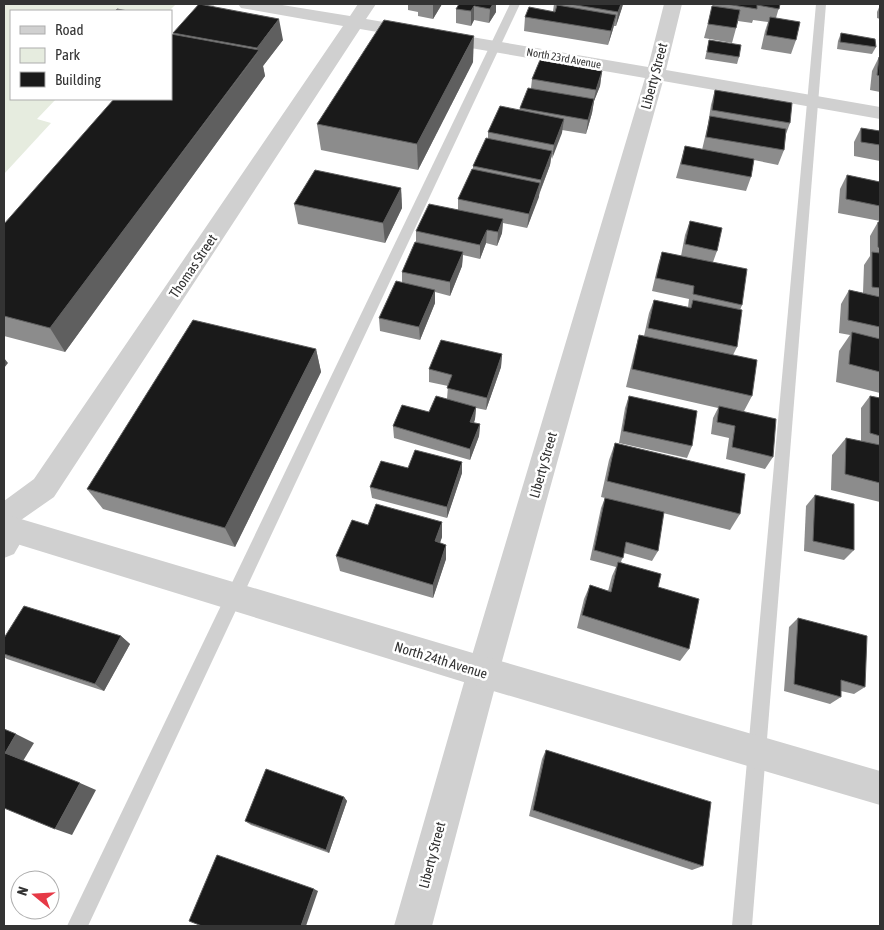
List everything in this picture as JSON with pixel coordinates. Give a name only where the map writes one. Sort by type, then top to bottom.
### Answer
[{"type":"street","name":"North 23rd Avenue","points":[[247,4],[361,13],[495,46],[880,113]]},
{"type":"street","name":"Liberty Street","points":[[413,926],[483,672],[656,73],[673,4]]},
{"type":"street","name":"Thomas Street","points":[[6,528],[13,510],[44,488],[361,13]]},
{"type":"street","name":"North 24th Avenue","points":[[6,528],[483,672],[880,788]]},
{"type":"lane","points":[[172,48],[210,4]]},
{"type":"lane","points":[[77,926],[515,4]]},
{"type":"lane","points":[[742,926],[821,4]]},
{"type":"green space","points":[[4,4],[176,4],[170,10],[10,10],[10,100],[55,100],[37,119],[51,123],[4,174]]},
{"type":"building","points":[[199,4],[279,19],[257,48],[173,33]]},
{"type":"building","points":[[459,4],[493,4],[490,9],[474,6],[471,11],[456,9]]},
{"type":"building","points":[[570,4],[621,4],[618,12]]},
{"type":"building","points":[[726,4],[780,4],[779,9],[757,5],[757,9]]},
{"type":"building","points":[[557,5],[616,15],[611,31],[525,17],[529,7],[555,12]]},
{"type":"building","points":[[712,6],[740,10],[736,28],[708,24]]},
{"type":"building","points":[[770,17],[800,22],[796,40],[766,35]]},
{"type":"building","points":[[384,20],[474,36],[417,144],[317,124]]},
{"type":"building","points":[[841,33],[875,39],[876,47],[840,42]]},
{"type":"building","points":[[172,34],[259,50],[50,328],[4,316],[4,224],[113,100],[172,100]]},
{"type":"building","points":[[709,40],[741,45],[739,57],[707,52]]},
{"type":"building","points":[[880,57],[880,76],[877,75]]},
{"type":"building","points":[[540,60],[602,71],[596,90],[532,79]]},
{"type":"building","points":[[528,88],[594,99],[588,120],[520,108]]},
{"type":"building","points":[[715,90],[792,103],[790,123],[712,110]]},
{"type":"building","points":[[500,106],[564,119],[554,145],[488,132]]},
{"type":"building","points":[[710,116],[786,129],[784,150],[706,137]]},
{"type":"building","points":[[861,128],[880,131],[880,145],[861,142]]},
{"type":"building","points":[[486,138],[552,151],[541,180],[473,166]]},
{"type":"building","points":[[685,146],[754,159],[751,177],[681,164]]},
{"type":"building","points":[[472,169],[540,183],[529,214],[458,199]]},
{"type":"building","points":[[315,170],[401,188],[383,223],[294,204]]},
{"type":"building","points":[[847,175],[880,182],[880,206],[846,199]]},
{"type":"building","points":[[429,204],[503,219],[498,232],[487,230],[480,245],[416,231]]},
{"type":"building","points":[[690,221],[722,228],[717,251],[685,244]]},
{"type":"building","points":[[878,222],[880,222],[880,248],[878,247]]},
{"type":"building","points":[[415,242],[463,252],[450,282],[402,272]]},
{"type":"building","points":[[662,252],[747,269],[742,305],[693,294],[694,286],[656,278]]},
{"type":"building","points":[[872,252],[880,253],[880,288],[872,287]]},
{"type":"building","points":[[396,281],[435,290],[419,327],[379,318]]},
{"type":"building","points":[[849,290],[880,297],[880,327],[848,320]]},
{"type":"building","points":[[654,300],[691,308],[693,300],[742,310],[737,347],[648,328]]},
{"type":"building","points":[[193,320],[316,349],[225,528],[87,489]]},
{"type":"building","points":[[852,332],[880,339],[880,372],[849,364]]},
{"type":"building","points":[[639,335],[757,360],[752,396],[632,369]]},
{"type":"building","points":[[441,340],[502,354],[487,398],[447,388],[452,375],[429,369]]},
{"type":"building","points":[[436,396],[476,407],[470,422],[480,424],[470,449],[393,426],[402,405],[429,412]]},
{"type":"building","points":[[629,396],[697,411],[692,446],[623,431]]},
{"type":"building","points":[[870,396],[880,398],[880,436],[870,433]]},
{"type":"building","points":[[719,406],[776,419],[773,457],[732,447],[735,426],[717,422]]},
{"type":"building","points":[[846,438],[880,445],[880,483],[845,474]]},
{"type":"building","points":[[615,443],[745,474],[740,514],[607,481]]},
{"type":"building","points":[[415,450],[462,462],[447,507],[370,487],[381,461],[408,468]]},
{"type":"building","points":[[815,495],[854,504],[854,550],[813,541]]},
{"type":"building","points":[[605,498],[664,512],[658,551],[626,542],[623,558],[594,550]]},
{"type":"building","points":[[376,504],[442,522],[435,541],[446,545],[433,585],[336,556],[352,520],[368,525]]},
{"type":"building","points":[[618,562],[661,574],[658,587],[699,599],[689,649],[582,615],[590,585],[611,592]]},
{"type":"building","points":[[24,606],[121,636],[95,684],[4,654],[4,638]]},
{"type":"building","points":[[798,618],[867,636],[865,687],[841,680],[841,697],[794,684]]},
{"type":"building","points":[[4,729],[16,734],[5,753],[80,783],[55,829],[4,808]]},
{"type":"building","points":[[546,750],[711,802],[703,866],[533,810]]},
{"type":"building","points":[[266,769],[344,797],[326,850],[245,821]]},
{"type":"building","points":[[217,855],[314,889],[301,926],[202,926],[189,921]]}]
